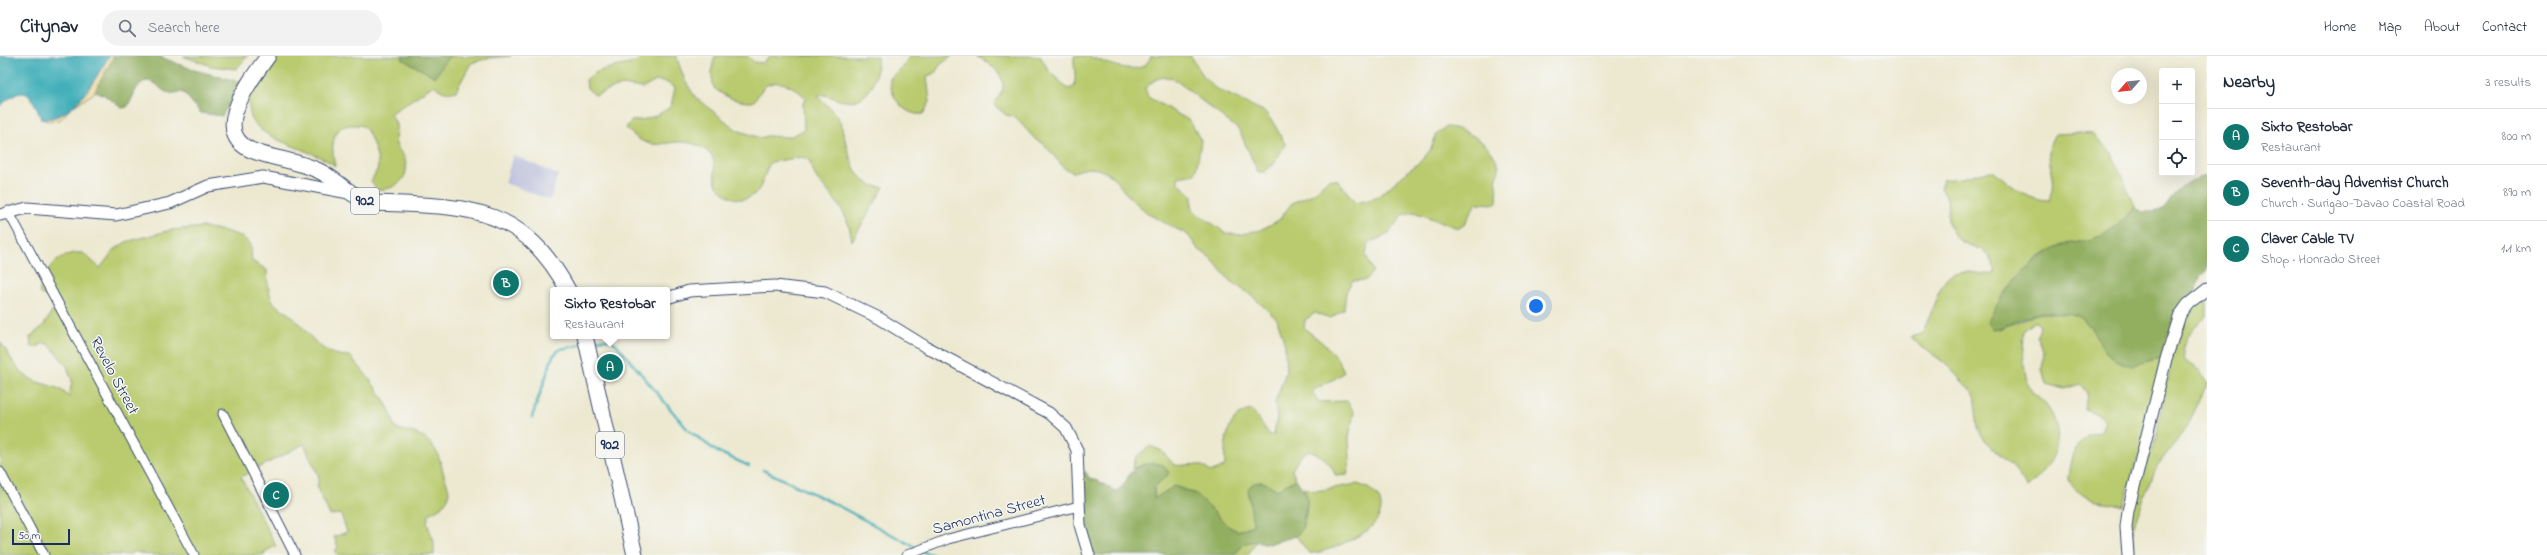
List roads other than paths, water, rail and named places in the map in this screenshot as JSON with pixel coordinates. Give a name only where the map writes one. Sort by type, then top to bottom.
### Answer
[{"type":"highway","name":"902","points":[[268,56],[238,101],[233,115],[232,122],[239,139],[254,152],[287,158],[319,170],[349,193],[375,203],[458,206],[504,222],[535,244],[566,287]]},
{"type":"highway","name":"902","points":[[586,339],[635,555]]},
{"type":"street","points":[[4,213],[27,208],[61,209],[116,215],[170,202],[208,186],[263,177],[349,193]]},
{"type":"street","name":"Revelo Street","points":[[4,213],[194,555]]},
{"type":"street","points":[[670,297],[690,291],[775,286],[825,292],[849,302],[926,347],[1049,413],[1066,428],[1077,450],[1080,525],[1089,555]]},
{"type":"street","points":[[2128,555],[2126,526],[2128,511],[2166,359],[2180,315],[2188,304],[2207,290]]},
{"type":"street","points":[[224,414],[295,555]]},
{"type":"street","points":[[0,472],[44,555]]},
{"type":"street","name":"Samontina Street","points":[[907,555],[948,539],[1079,506]]},
{"type":"water","points":[[0,56],[109,56],[90,87],[74,106],[53,118],[41,119],[30,97],[26,94],[21,93],[15,95],[0,106]]},
{"type":"waterway","points":[[595,340],[609,339],[617,345],[688,430],[716,451],[749,466]]},
{"type":"waterway","points":[[532,417],[553,356],[560,349],[581,345]]},
{"type":"waterway","points":[[763,470],[831,502],[917,548]]},
{"type":"waterway","points":[[923,552],[934,555]]},
{"type":"place","name":"Seventh-day Adventist Church","points":[[506,283]]},
{"type":"place","name":"Sixto Restobar","points":[[610,367]]},
{"type":"place","name":"Claver Cable TV","points":[[276,495]]}]
